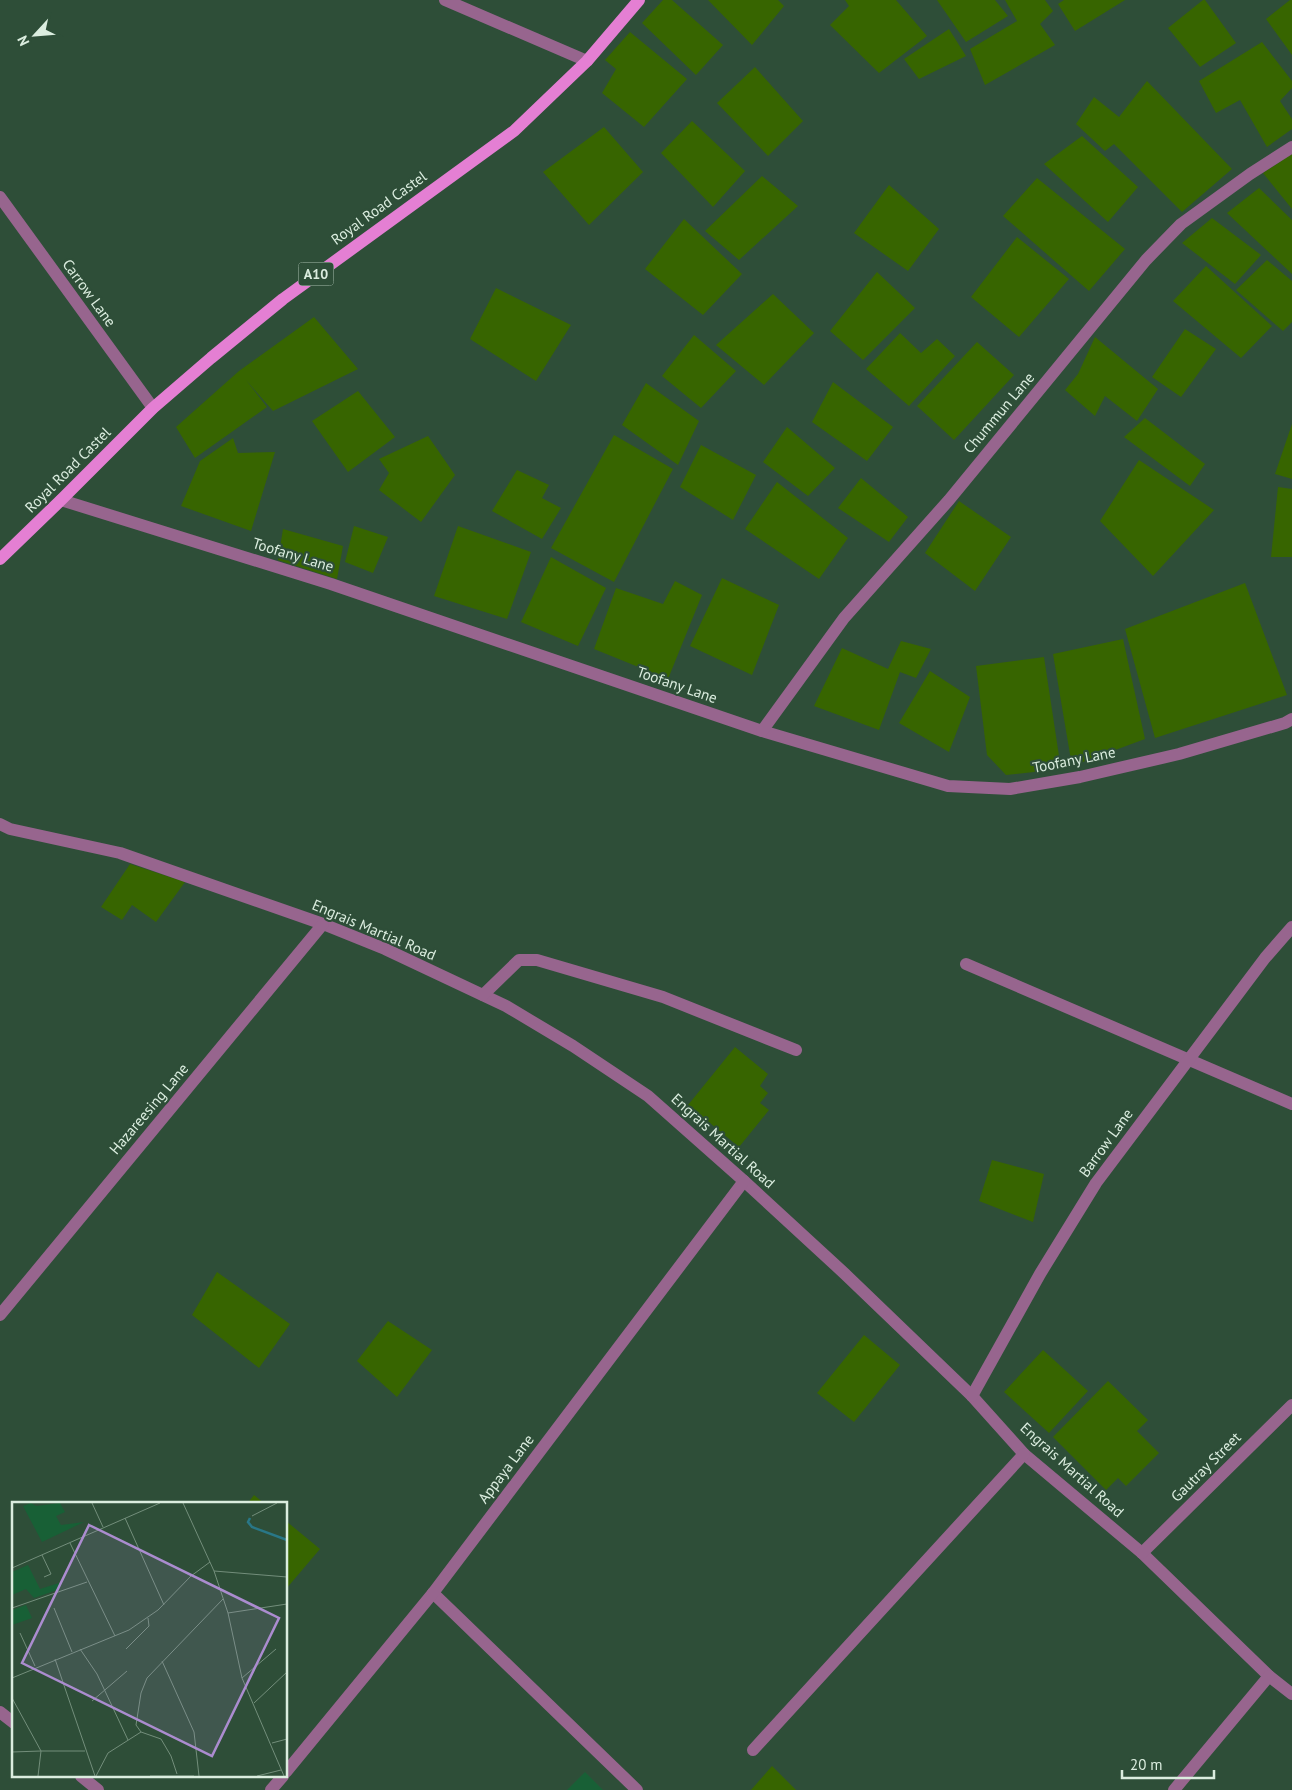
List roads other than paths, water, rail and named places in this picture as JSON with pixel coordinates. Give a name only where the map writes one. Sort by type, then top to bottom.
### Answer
[{"type":"main road","name":"Royal Road Castel","points":[[0,559],[153,408],[283,299],[514,131],[587,61],[639,0]]},
{"type":"street","points":[[445,0],[587,61]]},
{"type":"street","name":"Chummun Lane","points":[[762,731],[844,618],[949,500],[1140,266],[1181,224],[1250,174],[1292,147]]},
{"type":"street","name":"Carrow Lane","points":[[0,197],[153,408]]},
{"type":"street","name":"Toofany Lane","points":[[61,500],[331,584],[762,731],[948,786],[1010,789],[1080,777],[1179,754],[1285,723],[1292,719]]},
{"type":"street","name":"Engrais Martial Road","points":[[0,824],[10,829],[120,853],[323,924],[384,949],[506,1006],[573,1046],[648,1096],[845,1274],[972,1396],[1024,1454],[1142,1553],[1270,1676],[1292,1694]]},
{"type":"street","name":"Hazareesing Lane","points":[[0,1315],[323,924]]},
{"type":"street","name":"Barrow Lane","points":[[972,1396],[1040,1274],[1096,1183],[1265,958],[1292,927]]},
{"type":"street","points":[[483,995],[519,960],[537,960],[663,997],[796,1050]]},
{"type":"street","points":[[966,964],[1292,1104]]},
{"type":"street","name":"Appaya Lane","points":[[288,1770],[433,1592],[744,1181]]},
{"type":"street","name":"Gautray Street","points":[[1142,1553],[1292,1405]]},
{"type":"street","points":[[753,1750],[1024,1454]]},
{"type":"street","points":[[433,1592],[637,1790]]},
{"type":"street","points":[[1174,1790],[1270,1676]]},
{"type":"street","points":[[0,1712],[12,1721]]},
{"type":"street","points":[[83,1778],[98,1790]]},
{"type":"street","points":[[271,1790],[280,1778]]}]
